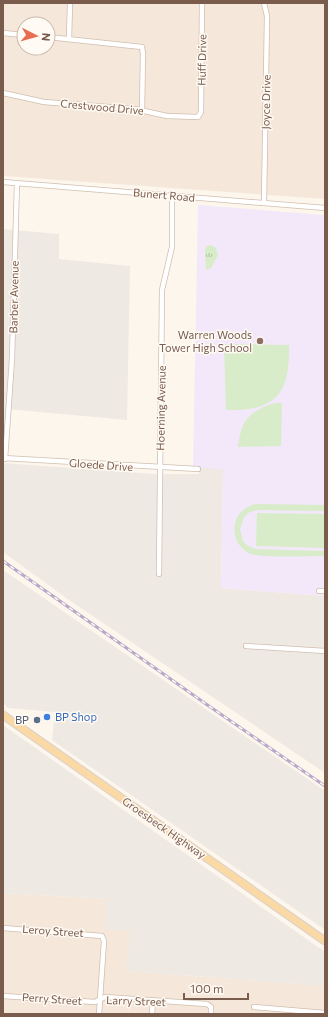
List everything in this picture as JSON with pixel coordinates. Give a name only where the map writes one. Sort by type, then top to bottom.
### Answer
[{"type":"main road","name":"Groesbeck Highway","points":[[3,715],[325,941]]},
{"type":"street","points":[[69,39],[70,3]]},
{"type":"street","name":"Huff Drive","points":[[200,116],[202,108],[202,3]]},
{"type":"street","name":"Joyce Drive","points":[[264,3],[267,16],[264,203]]},
{"type":"street","points":[[3,33],[16,34]]},
{"type":"street","points":[[56,38],[142,47],[142,110]]},
{"type":"street","name":"Crestwood Drive","points":[[3,94],[44,102],[142,110],[167,116],[192,118],[200,116]]},
{"type":"street","name":"Bunert Road","points":[[3,182],[325,208]]},
{"type":"street","name":"Barber Avenue","points":[[4,458],[12,359],[17,183]]},
{"type":"street","name":"Hoerning Avenue","points":[[159,574],[162,290],[172,248],[172,196]]},
{"type":"street","name":"Gloede Drive","points":[[4,458],[198,469]]},
{"type":"street","points":[[319,591],[325,591]]},
{"type":"street","points":[[246,646],[325,651]]},
{"type":"street","name":"Leroy Street","points":[[3,928],[99,935],[103,937],[100,1000]]},
{"type":"street","name":"Perry Street","points":[[3,996],[95,1002],[100,1000]]},
{"type":"street","name":"Larry Street","points":[[100,1000],[105,997],[210,1005],[212,1010],[211,1014]]},
{"type":"street","points":[[99,1014],[100,1000]]},
{"type":"street","points":[[152,1014],[153,1001]]},
{"type":"street","points":[[254,1007],[325,1013]]},
{"type":"shaded area","points":[[3,3],[325,3],[325,199],[3,176]]},
{"type":"shaded area","name":"Warren Woods Tower High School","points":[[198,205],[325,215],[325,596],[221,588],[223,469],[193,467]]},
{"type":"shaded area","points":[[3,229],[59,234],[59,259],[130,266],[127,420],[7,409],[3,454]]},
{"type":"shaded area","points":[[3,463],[155,474],[199,474],[200,467],[223,468],[221,588],[325,596],[325,773],[69,600],[3,552]]},
{"type":"shaded area","points":[[3,570],[325,791],[325,930],[52,740],[55,712],[8,708],[3,703]]},
{"type":"shaded area","points":[[3,725],[325,952],[324,986],[126,971],[130,931],[105,929],[108,899],[3,893]]},
{"type":"shaded area","points":[[3,893],[108,899],[130,931],[127,971],[325,986],[325,1014],[3,1014]]},
{"type":"green space","points":[[211,245],[216,248],[218,255],[211,268],[206,270],[205,249],[207,246]]},
{"type":"green space","points":[[224,344],[289,345],[287,376],[283,387],[277,396],[268,403],[257,407],[243,410],[226,410]]},
{"type":"green space","points":[[275,403],[282,403],[281,446],[238,447],[241,430],[248,418],[259,409]]},
{"type":"green space","points":[[256,504],[325,505],[325,511],[257,510],[248,513],[244,517],[240,529],[243,541],[248,546],[256,549],[325,551],[325,556],[266,556],[251,554],[243,549],[237,542],[234,529],[236,520],[242,511],[249,506]]},
{"type":"green space","points":[[257,513],[325,514],[325,548],[256,546]]},
{"type":"railway","points":[[3,561],[325,786]]},
{"type":"place","name":"Warren Woods Tower High School","points":[[260,341]]},
{"type":"place","name":"BP Shop","points":[[47,717]]},
{"type":"place","name":"BP","points":[[37,720]]}]
